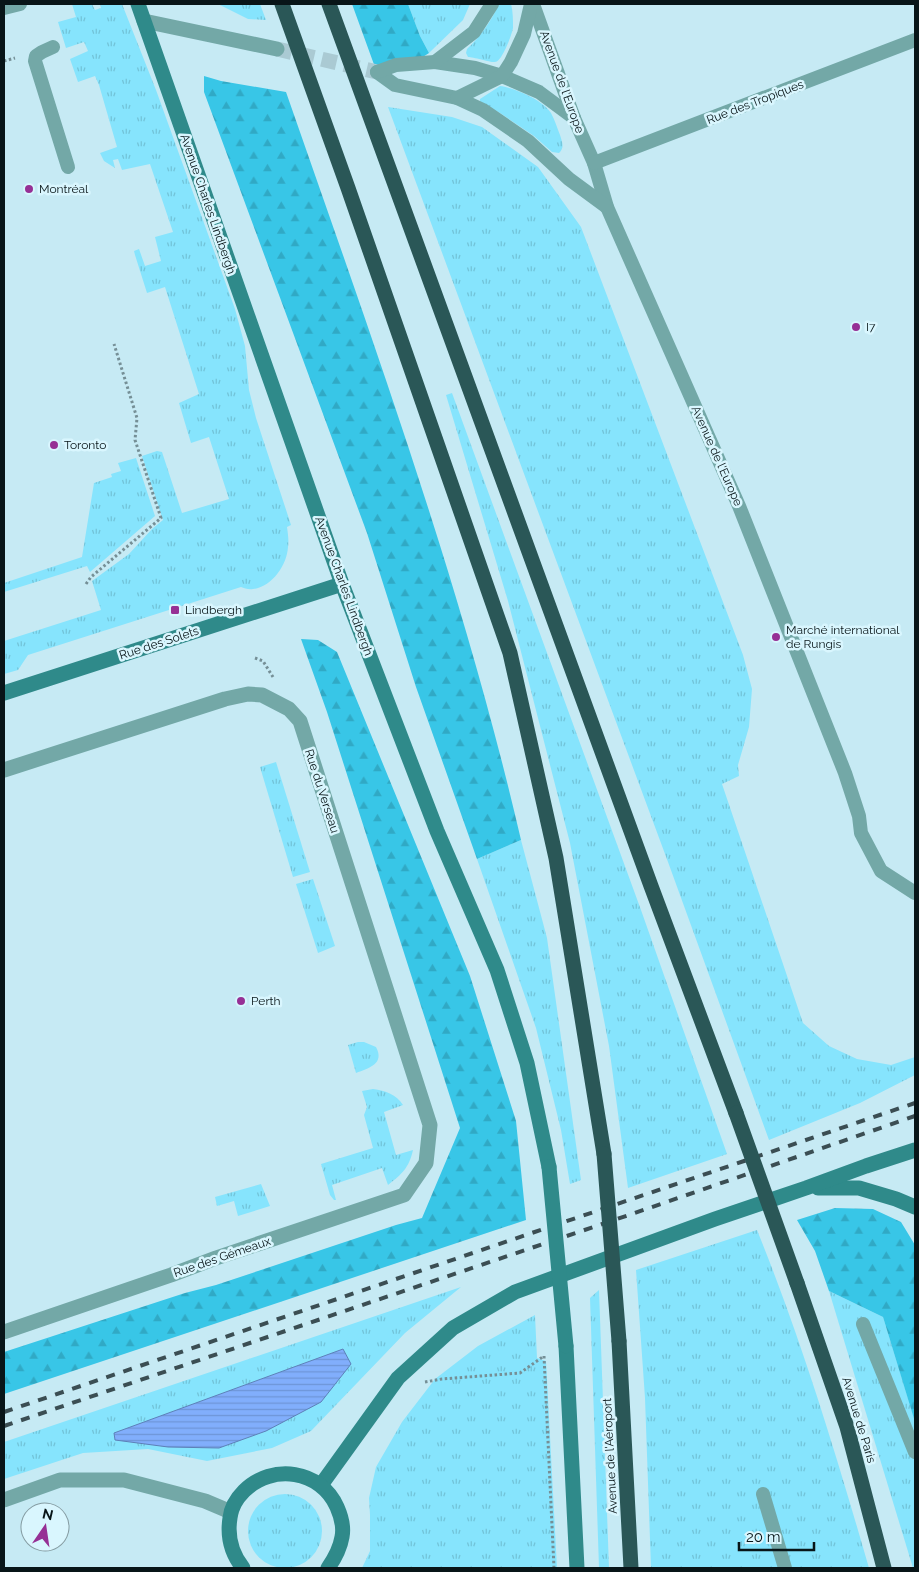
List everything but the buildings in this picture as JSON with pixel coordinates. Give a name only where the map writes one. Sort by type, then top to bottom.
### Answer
[{"type":"highway","name":"Avenue de l'Aéroport","points":[[282,4],[510,653],[556,858],[604,1154],[619,1341],[631,1568]]},
{"type":"highway","name":"Avenue de Paris","points":[[329,4],[797,1283],[847,1427],[884,1568]]},
{"type":"main road","name":"Avenue Charles Lindbergh","points":[[138,4],[342,584],[437,831],[497,970],[527,1062],[549,1167],[566,1346],[577,1568]]},
{"type":"main road","name":"Rue des Solets","points":[[4,693],[342,584]]},
{"type":"main road","points":[[321,1485],[398,1378],[453,1328],[515,1292],[715,1219],[915,1150]]},
{"type":"main road","points":[[806,1188],[859,1188],[915,1207]]},
{"type":"main road","points":[[242,1568],[232,1550],[228,1532],[231,1512],[239,1497],[252,1483],[268,1475],[287,1473],[305,1476],[321,1485],[334,1499],[341,1517],[342,1536],[337,1554],[328,1568]]},
{"type":"street","points":[[144,21],[277,49]]},
{"type":"street","name":"Rue du Verseau","points":[[4,770],[225,699],[248,694],[262,696],[289,709],[300,721],[430,1126],[426,1163]]},
{"type":"street","name":"Rue des Gémeaux","points":[[4,1332],[404,1195],[426,1163]]},
{"type":"street","points":[[4,1500],[60,1480],[124,1480],[205,1501],[231,1512]]},
{"type":"lane","points":[[4,8],[20,4]]},
{"type":"lane","points":[[435,62],[474,32],[492,4]]},
{"type":"lane","points":[[457,98],[502,76],[524,34],[532,4]]},
{"type":"lane","name":"Avenue de l'Europe","points":[[532,4],[574,118],[594,163],[607,208],[740,506],[845,773],[859,816],[861,833],[881,871],[915,893]]},
{"type":"lane","name":"Rue des Tropiques","points":[[594,163],[915,40]]},
{"type":"lane","points":[[53,47],[36,56],[35,61],[68,167]]},
{"type":"lane","points":[[574,118],[539,92],[502,76],[475,68],[435,62],[396,65],[377,72],[395,85],[457,98],[483,110],[528,141],[568,179],[607,208]]},
{"type":"lane","points":[[863,1324],[915,1452]]},
{"type":"lane","points":[[763,1494],[785,1568]]},
{"type":"path","points":[[4,61],[15,58]]},
{"type":"path","points":[[86,584],[91,577],[161,518],[135,440],[137,418],[114,344]]},
{"type":"path","points":[[255,658],[263,661],[274,681]]},
{"type":"path","points":[[424,1382],[520,1373],[544,1356],[554,1568]]},
{"type":"green space","points":[[72,4],[92,4],[95,10],[101,8],[100,4],[122,4],[156,90],[235,309],[245,346],[249,390],[256,418],[291,525],[287,527],[288,545],[285,561],[277,574],[266,584],[251,589],[241,587],[28,655],[18,670],[4,674],[4,641],[101,610],[92,581],[129,554],[163,520],[142,456],[157,451],[162,452],[182,513],[229,499],[209,437],[191,443],[179,403],[199,394],[165,287],[147,293],[134,251],[139,249],[145,266],[161,261],[155,237],[173,232],[150,164],[122,170],[118,159],[113,160],[115,168],[104,161],[100,153],[117,147],[95,76],[78,82],[70,59],[88,51],[84,42],[66,48],[58,22],[76,17]]},
{"type":"green space","points":[[218,4],[260,4],[266,20],[248,19]]},
{"type":"green space","points":[[352,4],[408,4],[420,36],[429,53],[412,64],[376,70]]},
{"type":"green space","points":[[408,4],[470,4],[463,20],[429,53],[420,36]]},
{"type":"green space","points":[[499,4],[511,4],[513,13],[513,28],[504,53],[495,62],[468,57],[467,49],[485,28]]},
{"type":"green space","points":[[204,76],[221,81],[286,92],[351,277],[414,463],[443,556],[471,650],[521,840],[477,859],[416,687],[367,533],[204,92]]},
{"type":"green space","points":[[500,86],[528,95],[547,108],[554,118],[562,142],[562,149],[559,153],[552,152],[534,136],[480,102],[480,99]]},
{"type":"green space","points":[[388,107],[452,117],[482,127],[538,167],[581,227],[743,655],[752,689],[749,727],[738,765],[739,776],[722,784],[803,1023],[829,1046],[857,1059],[891,1065],[915,1057],[915,1075],[860,1103],[769,1140]]},
{"type":"green space","points":[[452,393],[641,910],[727,1154],[628,1188],[609,1046],[570,843],[508,601],[446,395]]},
{"type":"green space","points":[[136,458],[155,516],[90,572],[87,566],[4,592],[4,583],[82,557],[94,483],[112,477],[111,474],[121,471],[118,463]]},
{"type":"green space","points":[[301,639],[318,640],[337,652],[470,976],[516,1121],[526,1220],[4,1394],[4,1352],[422,1218],[460,1128],[327,712]]},
{"type":"green space","points":[[276,762],[310,872],[293,877],[260,767]]},
{"type":"green space","points":[[521,840],[547,938],[581,1180],[570,1184],[561,1130],[536,1028],[477,859]]},
{"type":"green space","points":[[313,879],[335,946],[318,953],[296,884]]},
{"type":"green space","points":[[364,1042],[376,1047],[378,1058],[374,1064],[356,1073],[348,1045]]},
{"type":"green space","points":[[373,1089],[390,1094],[403,1105],[384,1112],[396,1155],[413,1150],[409,1162],[404,1170],[388,1185],[382,1168],[332,1185],[336,1200],[334,1200],[330,1195],[321,1164],[373,1148],[364,1115],[367,1107],[362,1091]]},
{"type":"green space","points":[[261,1184],[270,1206],[238,1216],[234,1201],[217,1206],[215,1197]]},
{"type":"green space","points":[[835,1208],[873,1209],[901,1222],[915,1245],[915,1422],[883,1317],[829,1291],[815,1251],[797,1220]]},
{"type":"green space","points":[[757,1230],[818,1398],[869,1568],[651,1568],[645,1398],[636,1270]]},
{"type":"green space","points":[[461,1287],[405,1333],[311,1431],[272,1448],[207,1461],[148,1449],[83,1453],[4,1479],[4,1442]]},
{"type":"green space","points":[[599,1290],[609,1568],[599,1568],[590,1298]]},
{"type":"green space","points":[[829,1291],[883,1317],[915,1421],[915,1568],[913,1568]]},
{"type":"green space","points":[[535,1315],[537,1358],[546,1361],[557,1568],[362,1568],[370,1551],[369,1498],[376,1467],[402,1422],[435,1379],[478,1346]]},
{"type":"green space","points":[[285,1494],[306,1500],[316,1510],[322,1531],[316,1552],[306,1562],[285,1568],[264,1562],[254,1552],[248,1531],[254,1510],[264,1500]]},
{"type":"shaded area","points":[[343,1349],[351,1364],[321,1402],[266,1431],[219,1448],[168,1447],[115,1440],[114,1433]]},
{"type":"tunnel","points":[[277,49],[377,72]]},
{"type":"railway","points":[[4,1412],[915,1103]]},
{"type":"railway","points":[[4,1426],[629,1215],[915,1116]]},
{"type":"place","name":"Montréal","points":[[29,189]]},
{"type":"place","name":"I7","points":[[856,327]]},
{"type":"place","name":"Toronto","points":[[54,445]]},
{"type":"place","name":"Lindbergh","points":[[175,610]]},
{"type":"place","name":"Marché international de Rungis","points":[[776,637]]},
{"type":"place","name":"Perth","points":[[241,1001]]}]
